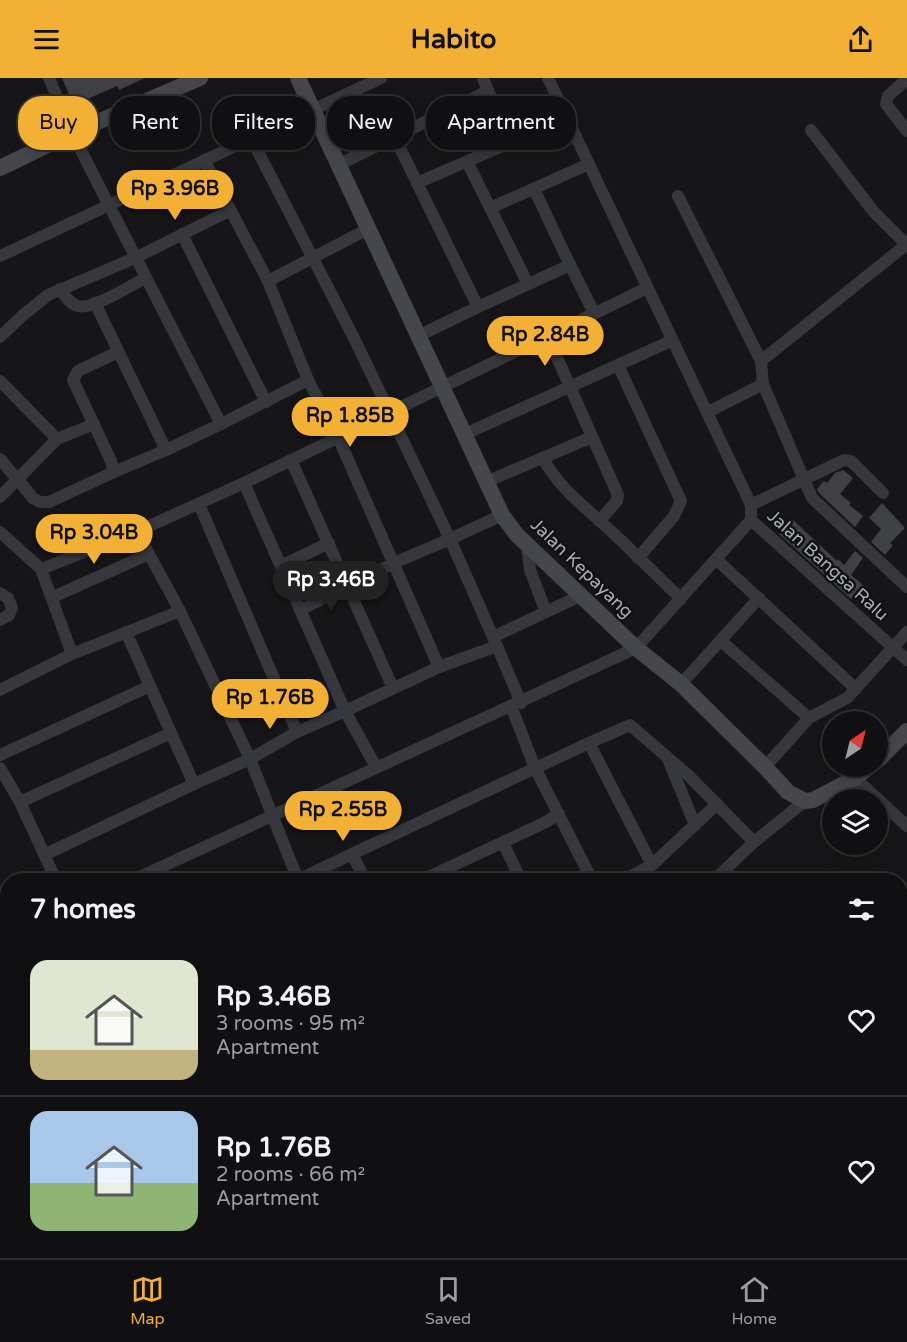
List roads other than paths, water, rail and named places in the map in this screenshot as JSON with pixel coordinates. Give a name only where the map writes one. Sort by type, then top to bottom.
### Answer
[{"type":"street","points":[[50,78],[57,96]]},
{"type":"street","points":[[98,114],[171,78]]},
{"type":"street","points":[[98,117],[200,78]]},
{"type":"street","name":"Jalan Kepayang","points":[[298,78],[306,96]]},
{"type":"street","points":[[315,109],[381,78]]},
{"type":"street","points":[[483,78],[490,96]]},
{"type":"street","points":[[548,78],[557,96]]},
{"type":"street","points":[[907,79],[888,96],[886,104],[907,131]]},
{"type":"street","points":[[414,128],[488,91]]},
{"type":"street","name":"Jalan Kepayang","points":[[315,116],[502,515],[527,546],[582,595],[636,648],[681,684],[788,792],[805,801]]},
{"type":"street","points":[[761,361],[907,244],[873,211],[811,130]]},
{"type":"street","points":[[148,873],[636,648],[752,520],[751,505],[576,137]]},
{"type":"street","points":[[0,155],[18,148]]},
{"type":"street","points":[[0,168],[32,150]]},
{"type":"street","points":[[82,150],[221,424]]},
{"type":"street","points":[[0,256],[225,150]]},
{"type":"street","points":[[257,150],[355,340],[450,539],[495,641],[535,768],[588,873]]},
{"type":"street","points":[[338,165],[370,150]]},
{"type":"street","points":[[401,150],[478,307]]},
{"type":"street","points":[[417,183],[491,150]]},
{"type":"street","points":[[204,160],[268,281],[308,380],[339,437],[439,667]]},
{"type":"street","points":[[467,161],[528,284]]},
{"type":"street","points":[[490,207],[589,164]]},
{"type":"street","points":[[534,189],[594,313]]},
{"type":"street","points":[[678,196],[761,361],[764,384],[812,498],[907,587]]},
{"type":"street","points":[[0,338],[48,295],[135,258],[229,211]]},
{"type":"street","points":[[268,281],[368,229]]},
{"type":"street","points":[[182,234],[266,402]]},
{"type":"street","points":[[418,336],[570,265]]},
{"type":"street","points":[[60,289],[68,300],[77,306],[89,306],[145,278]]},
{"type":"street","points":[[41,569],[136,532],[199,504],[647,288]]},
{"type":"street","points":[[95,303],[166,450]]},
{"type":"street","points":[[547,335],[618,495],[617,501],[599,521]]},
{"type":"street","points":[[465,434],[672,341]]},
{"type":"street","points":[[114,472],[73,380],[78,371],[118,352]]},
{"type":"street","points":[[618,365],[681,501],[674,516],[638,558]]},
{"type":"street","points":[[0,459],[33,498],[40,502],[49,502],[166,450],[308,380]]},
{"type":"street","points":[[0,381],[57,439]]},
{"type":"street","points":[[708,412],[764,384]]},
{"type":"street","points":[[0,497],[57,439],[94,424]]},
{"type":"street","points":[[488,481],[592,437]]},
{"type":"street","points":[[543,459],[569,494],[681,599]]},
{"type":"street","points":[[291,460],[393,688]]},
{"type":"street","points":[[751,505],[844,460],[851,461],[882,493]]},
{"type":"street","points":[[244,483],[345,711],[376,767]]},
{"type":"street","points":[[199,504],[297,732]]},
{"type":"street","points":[[300,610],[394,563],[502,515]]},
{"type":"street","name":"Jalan Bangsa Ralu","points":[[752,520],[907,660]]},
{"type":"street","points":[[0,532],[41,569],[72,654]]},
{"type":"street","points":[[136,532],[180,611],[250,759],[295,873]]},
{"type":"street","points":[[280,566],[329,543]]},
{"type":"street","points":[[527,546],[530,570],[546,612]]},
{"type":"street","points":[[53,597],[149,554]]},
{"type":"street","points":[[717,560],[856,689]]},
{"type":"street","points":[[0,593],[8,598],[12,608],[9,615],[0,620]]},
{"type":"street","points":[[44,855],[250,759],[297,732],[495,641],[582,595]]},
{"type":"street","points":[[681,684],[759,598]]},
{"type":"street","points":[[0,690],[72,654],[180,611]]},
{"type":"street","points":[[126,632],[194,784]]},
{"type":"street","points":[[765,767],[809,718],[847,698],[907,633]]},
{"type":"street","points":[[722,641],[809,718]]},
{"type":"street","points":[[0,753],[150,686]]},
{"type":"street","points":[[313,873],[630,725],[717,804],[754,842]]},
{"type":"street","points":[[888,750],[907,731]]},
{"type":"street","points":[[20,802],[171,733]]},
{"type":"street","points":[[589,743],[652,865]]},
{"type":"street","points":[[666,756],[695,825]]},
{"type":"street","points":[[0,768],[20,802],[53,873]]},
{"type":"street","points":[[731,873],[754,842],[805,801],[813,800],[855,778],[907,826]]},
{"type":"street","points":[[637,873],[652,865],[717,804]]},
{"type":"street","points":[[437,873],[559,814]]},
{"type":"street","points":[[503,843],[518,873]]},
{"type":"street","points":[[352,854],[362,873]]}]
